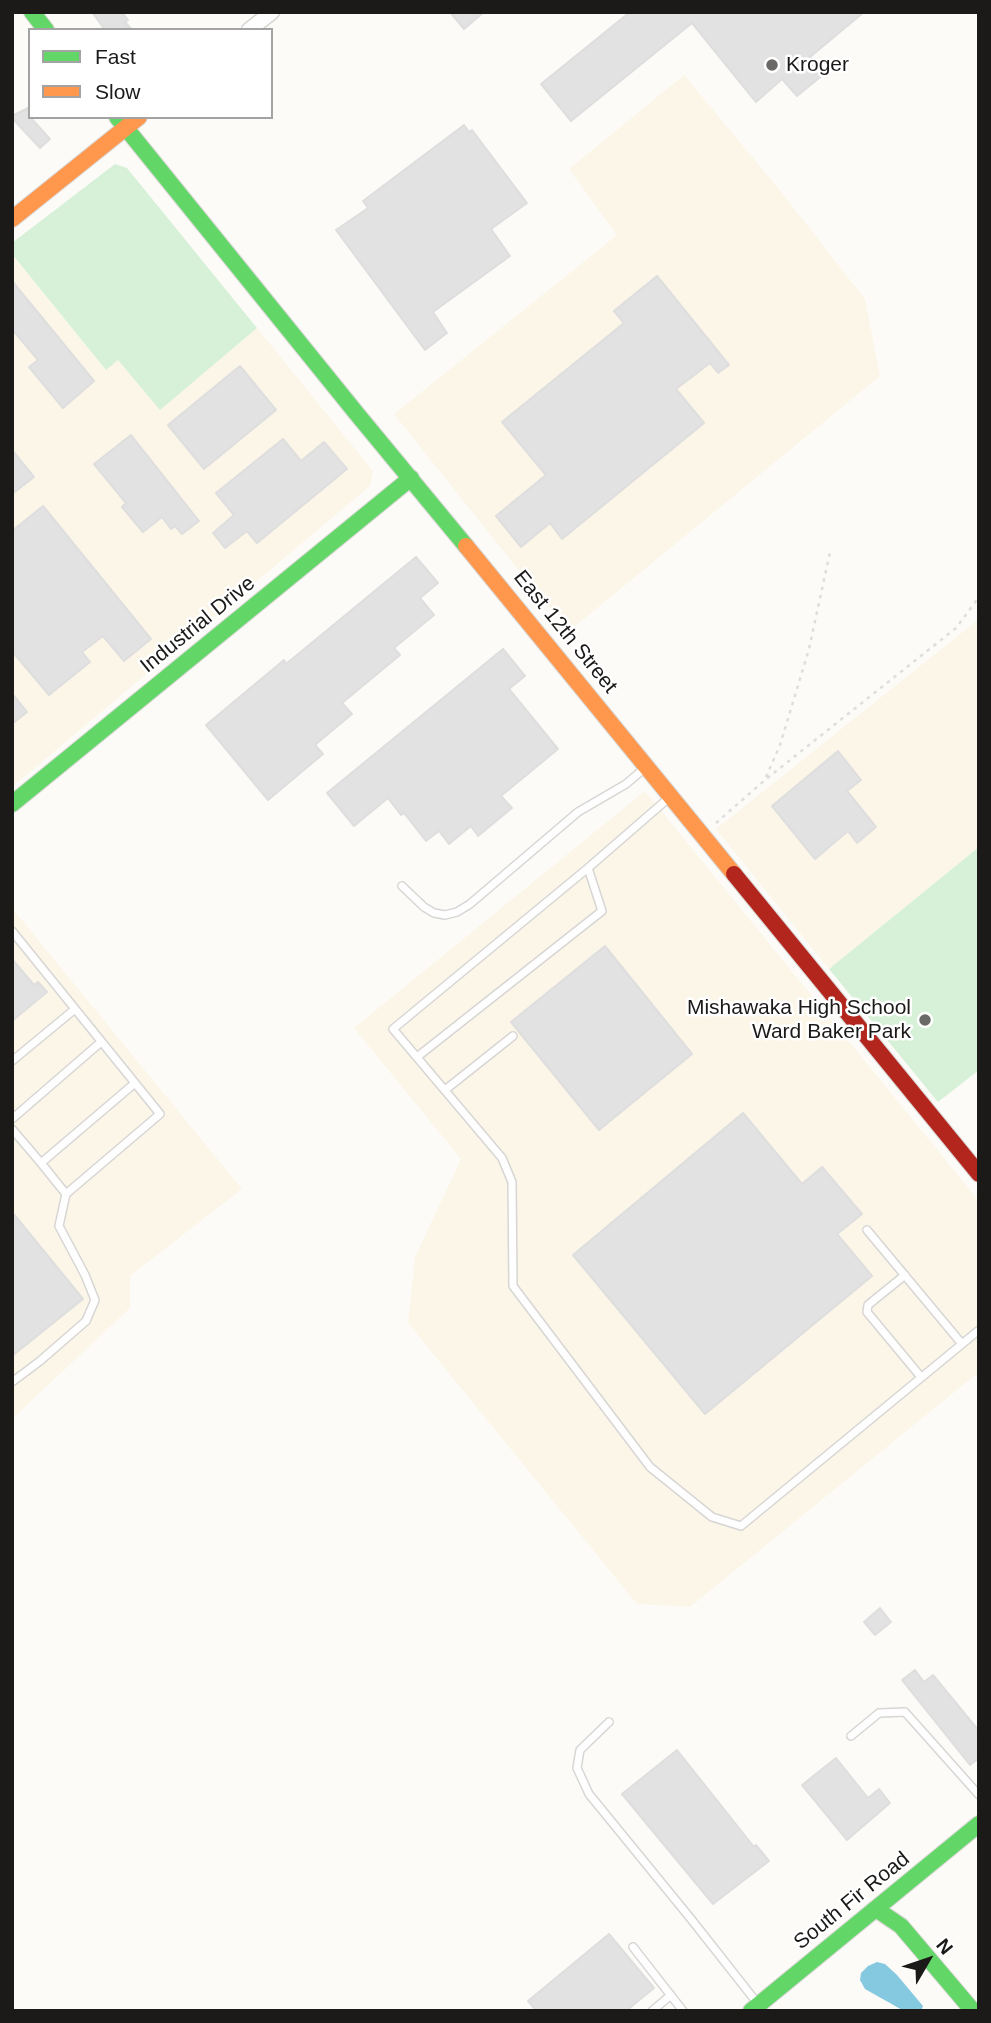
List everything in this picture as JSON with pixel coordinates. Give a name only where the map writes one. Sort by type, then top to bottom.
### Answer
[{"type":"street","points":[[32,12],[44,28]]},
{"type":"street","points":[[252,28],[272,12]]},
{"type":"street","points":[[12,219],[122,123]]},
{"type":"street","name":"East 12th Street","points":[[122,123],[979,1174]]},
{"type":"street","name":"Industrial Drive","points":[[12,804],[411,478]]},
{"type":"street","name":"South Fir Road","points":[[754,2008],[979,1824]]},
{"type":"street","points":[[876,1909],[901,1926],[973,2011]]},
{"type":"lane","points":[[402,886],[434,913],[445,915],[457,912],[470,904],[578,812],[626,784],[647,767]]},
{"type":"lane","points":[[671,795],[589,868],[393,1029],[502,1158],[512,1182],[513,1286],[650,1467],[712,1517],[741,1526],[979,1330]]},
{"type":"lane","points":[[417,1056],[602,911],[589,868]]},
{"type":"lane","points":[[12,931],[160,1114],[65,1194],[59,1226],[95,1300],[86,1321],[12,1382]]},
{"type":"lane","points":[[12,1061],[75,1009]]},
{"type":"lane","points":[[445,1090],[513,1036]]},
{"type":"lane","points":[[12,1119],[101,1042]]},
{"type":"lane","points":[[41,1163],[135,1083]]},
{"type":"lane","points":[[12,1129],[65,1194]]},
{"type":"lane","points":[[867,1230],[962,1344]]},
{"type":"lane","points":[[905,1275],[868,1305],[867,1312],[921,1377]]},
{"type":"lane","points":[[851,1736],[879,1713],[905,1712],[979,1796]]},
{"type":"lane","points":[[609,1721],[579,1750],[578,1768],[589,1794],[691,1919],[754,2008]]},
{"type":"lane","points":[[633,1947],[683,2011]]},
{"type":"lane","points":[[652,2011],[671,1995]]},
{"type":"path","points":[[765,780],[780,745],[809,649],[830,552]]},
{"type":"path","points":[[703,834],[765,780],[956,628],[979,597]]},
{"type":"shaded area","points":[[684,75],[865,299],[880,376],[568,632],[394,414],[617,235],[569,169]]},
{"type":"shaded area","points":[[12,254],[105,369],[118,360],[160,409],[257,328],[373,471],[370,486],[12,787]]},
{"type":"shaded area","points":[[979,619],[979,847],[829,969],[716,829]]},
{"type":"shaded area","points":[[645,791],[979,1201],[979,1372],[690,1607],[637,1604],[408,1323],[415,1257],[461,1159],[354,1028]]},
{"type":"shaded area","points":[[12,908],[242,1189],[130,1276],[130,1308],[12,1419]]},
{"type":"green space","points":[[115,164],[127,168],[257,328],[160,410],[118,360],[106,370],[12,254],[12,243]]},
{"type":"green space","name":"Mishawaka High School Ward Baker Park","points":[[979,847],[979,1070],[938,1102],[829,969]]},
{"type":"water","points":[[877,1962],[885,1964],[897,1975],[923,2006],[921,2011],[904,2011],[865,1989],[860,1980],[861,1973]]},
{"type":"building","points":[[92,12],[122,12],[130,28],[104,28]]},
{"type":"building","points":[[450,12],[484,12],[464,29]]},
{"type":"building","points":[[630,12],[864,12],[810,57],[824,74],[797,96],[782,79],[756,102],[692,23],[571,121],[541,84]]},
{"type":"building","points":[[28,108],[28,119],[32,119],[50,139],[40,148],[12,116]]},
{"type":"building","points":[[464,125],[469,132],[472,130],[527,203],[491,229],[510,256],[433,312],[447,333],[425,350],[336,230],[368,208],[363,201]]},
{"type":"building","points":[[657,276],[729,365],[718,373],[710,363],[676,389],[704,423],[562,539],[550,523],[521,547],[496,516],[546,475],[502,422],[624,323],[614,311]]},
{"type":"building","points":[[12,281],[94,381],[63,408],[29,367],[38,360],[12,329]]},
{"type":"building","points":[[240,366],[276,410],[204,469],[168,425]]},
{"type":"building","points":[[131,435],[199,521],[182,534],[175,526],[171,529],[162,517],[143,532],[122,507],[126,503],[94,464]]},
{"type":"building","points":[[283,439],[301,461],[324,442],[347,469],[257,543],[247,531],[225,548],[213,533],[234,515],[216,493]]},
{"type":"building","points":[[12,450],[34,477],[12,494]]},
{"type":"building","points":[[43,506],[151,639],[124,661],[103,636],[82,652],[90,662],[49,695],[12,651],[12,531]]},
{"type":"building","points":[[416,557],[438,583],[420,598],[434,615],[394,648],[400,655],[342,703],[352,714],[315,745],[323,754],[268,800],[206,725],[284,660],[286,664]]},
{"type":"building","points":[[503,649],[525,676],[509,689],[558,749],[501,796],[512,808],[478,836],[471,826],[449,844],[439,831],[426,841],[388,798],[354,826],[327,793]]},
{"type":"building","points":[[12,693],[27,712],[12,724]]},
{"type":"building","points":[[838,751],[861,780],[847,791],[876,827],[857,843],[848,831],[815,859],[772,806]]},
{"type":"building","points":[[605,946],[692,1054],[599,1130],[511,1022]]},
{"type":"building","points":[[12,959],[34,985],[38,982],[47,992],[12,1021]]},
{"type":"building","points":[[743,1113],[802,1184],[822,1167],[862,1214],[837,1234],[872,1276],[705,1414],[573,1255]]},
{"type":"building","points":[[12,1212],[83,1299],[12,1356]]},
{"type":"building","points":[[880,1608],[891,1622],[875,1635],[864,1622]]},
{"type":"building","points":[[915,1670],[924,1682],[933,1675],[979,1731],[979,1758],[970,1765],[902,1680]]},
{"type":"building","points":[[677,1750],[754,1847],[756,1845],[769,1861],[713,1904],[622,1794]]},
{"type":"building","points":[[836,1758],[868,1798],[879,1789],[890,1803],[847,1840],[802,1785]]},
{"type":"building","points":[[609,1934],[654,1988],[626,2011],[536,2011],[528,2001]]},
{"type":"traffic: fast","points":[[32,12],[44,28]]},
{"type":"traffic: fast","points":[[119,119],[466,546]]},
{"type":"traffic: fast","points":[[12,804],[411,478]]},
{"type":"traffic: fast","points":[[751,2011],[979,1824]]},
{"type":"traffic: fast","points":[[876,1909],[901,1926],[973,2011]]},
{"type":"traffic: slow","points":[[12,219],[137,119]]},
{"type":"traffic: slow","points":[[466,546],[734,874]]},
{"type":"traffic: jam","points":[[734,874],[979,1174]]},
{"type":"place","name":"Kroger","points":[[772,65]]},
{"type":"place","name":"Mishawaka High School Ward Baker Park","points":[[925,1020]]}]
